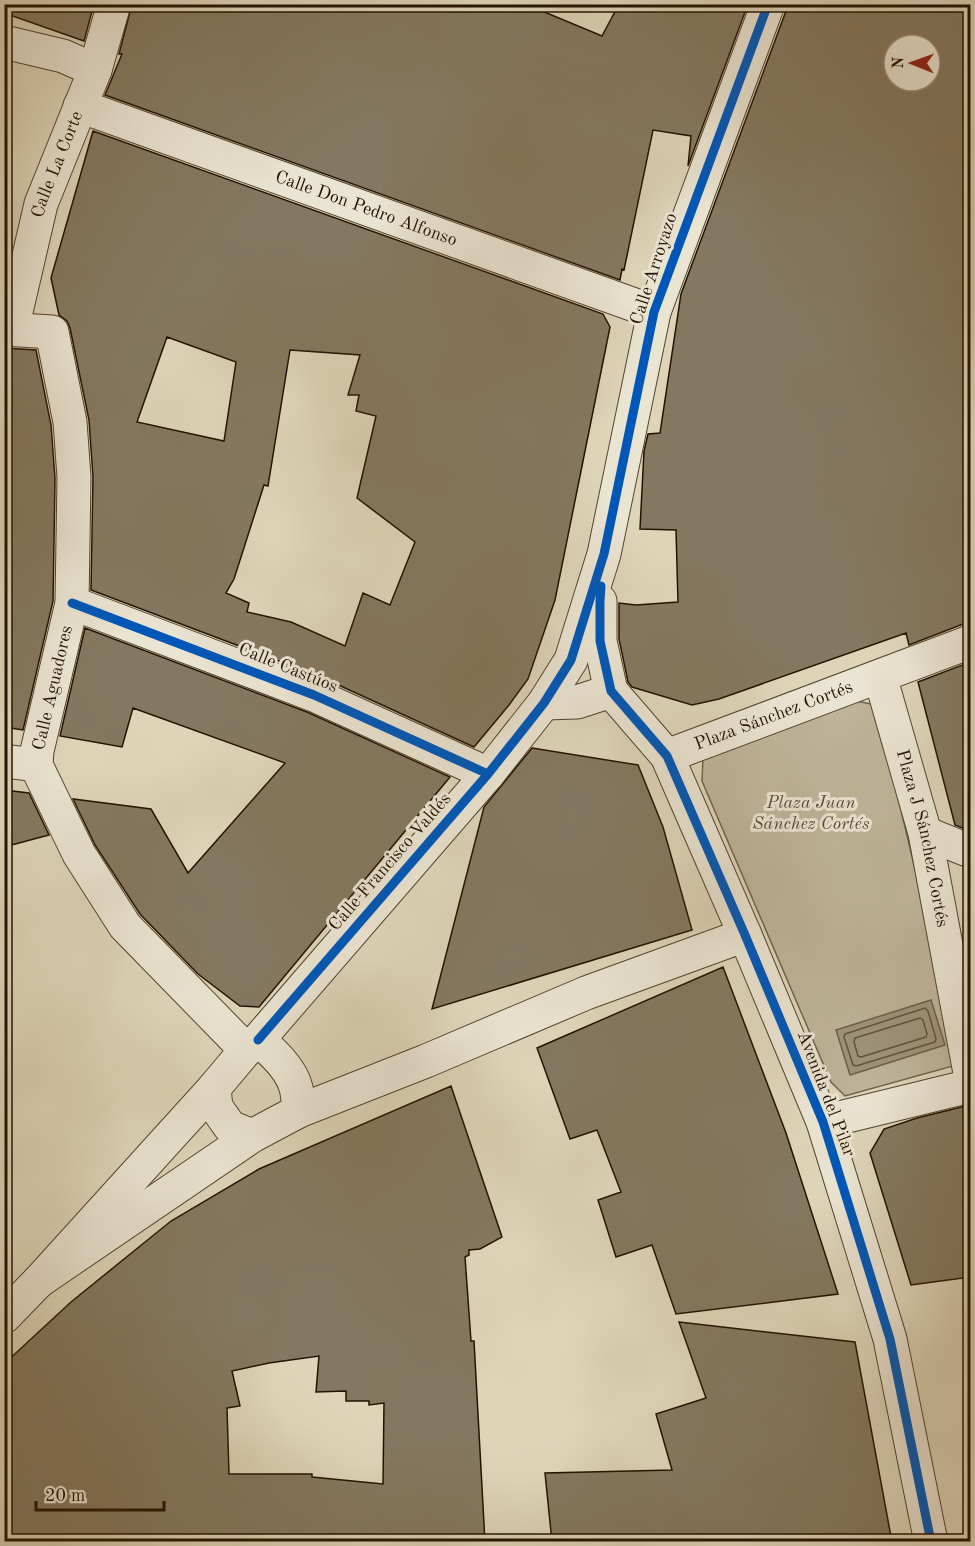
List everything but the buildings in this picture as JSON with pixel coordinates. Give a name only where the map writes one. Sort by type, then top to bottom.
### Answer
[{"type":"street","name":"Calle La Corte","points":[[8,329],[40,204],[95,70],[114,4]]},
{"type":"street","name":"Calle Arroyazo","points":[[544,703],[571,660],[604,554],[654,312],[768,4]]},
{"type":"street","points":[[4,42],[63,56],[95,70]]},
{"type":"street","name":"Calle Don Pedro Alfonso","points":[[80,106],[654,312]]},
{"type":"street","name":"Calle Aguadores","points":[[8,329],[52,332],[70,422],[74,477],[72,603],[37,751],[36,765],[79,854],[125,926],[252,1045]]},
{"type":"street","name":"Calle Arroyazo","points":[[604,554],[600,601],[600,641],[611,691]]},
{"type":"street","name":"Calle Castúos","points":[[72,603],[314,695],[488,774]]},
{"type":"street","name":"Plaza Sánchez Cortés","points":[[667,756],[970,642]]},
{"type":"street","name":"Plaza J Sánchez Cortés","points":[[880,676],[925,833],[970,1073]]},
{"type":"street","points":[[544,703],[577,702],[611,691]]},
{"type":"street","name":"Avenida del Pilar","points":[[611,691],[667,756],[823,1122],[890,1339],[931,1542]]},
{"type":"street","name":"Calle Francisco Valdés","points":[[252,1045],[488,774],[544,703]]},
{"type":"street","points":[[4,761],[36,765]]},
{"type":"street","points":[[925,833],[970,851]]},
{"type":"street","points":[[39,1281],[252,1136],[299,1111],[426,1061],[586,993],[745,935]]},
{"type":"street","points":[[4,1317],[252,1045],[275,1054],[288,1072],[296,1087],[299,1111]]},
{"type":"street","points":[[823,1122],[970,1086]]},
{"type":"street","points":[[214,1088],[216,1107],[230,1127],[252,1136]]},
{"type":"green space","name":"Plaza Juan Sánchez Cortés","points":[[851,700],[876,705],[956,1042],[953,1066],[845,1096],[831,1082],[702,781],[703,758]]},
{"type":"water","points":[[931,1000],[945,1045],[850,1075],[836,1030]]},
{"type":"cycle path","points":[[258,1040],[488,774],[544,703],[571,660],[604,554],[654,312],[768,4]]},
{"type":"cycle path","points":[[601,586],[600,641],[611,691],[667,756],[823,1122],[890,1339],[931,1542]]},
{"type":"cycle path","points":[[72,603],[314,695],[488,774]]}]
